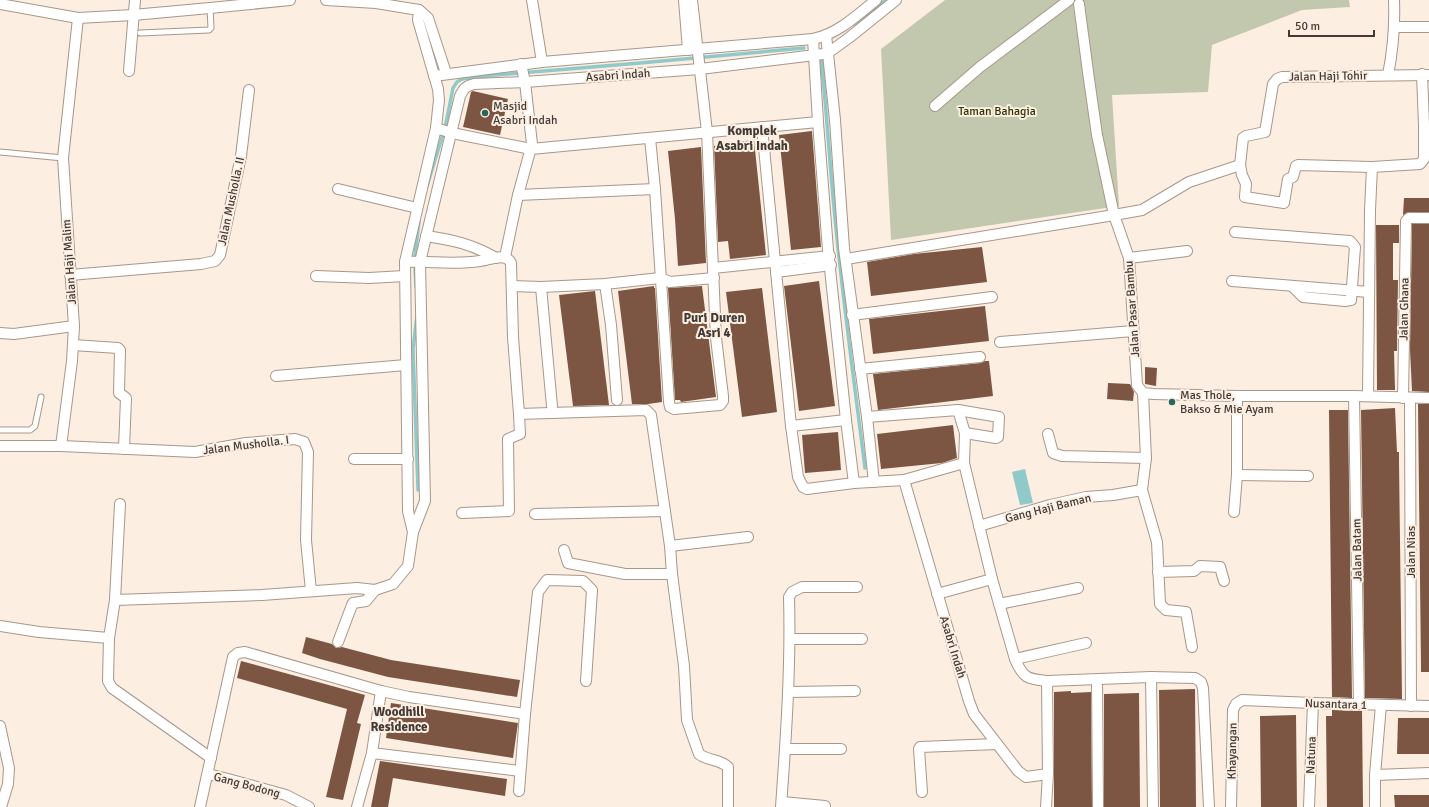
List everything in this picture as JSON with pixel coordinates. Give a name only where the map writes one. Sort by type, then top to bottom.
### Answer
[{"type":"street","points":[[129,71],[135,0]]},
{"type":"street","points":[[0,4],[78,18],[210,8],[227,3],[290,0]]},
{"type":"street","points":[[326,0],[376,3],[419,10],[428,18],[446,74]]},
{"type":"street","points":[[532,0],[542,62]]},
{"type":"street","points":[[650,138],[655,188],[670,407],[674,409],[720,405],[723,401],[716,338],[707,132],[700,67],[694,51],[684,0]]},
{"type":"street","points":[[692,0],[694,51]]},
{"type":"street","points":[[434,76],[446,74],[523,73],[542,62],[694,51],[813,39],[826,35],[842,26],[876,0]]},
{"type":"street","points":[[820,54],[850,37],[896,0]]},
{"type":"street","points":[[1388,75],[1395,27],[1394,0]]},
{"type":"street","points":[[935,106],[980,67],[1076,1]]},
{"type":"street","name":"Jalan Pasar Bambu","points":[[1076,1],[1097,135],[1114,215],[1129,258],[1137,385],[1143,393],[1146,458],[1142,490]]},
{"type":"street","points":[[413,532],[408,511],[405,262],[436,128],[439,100],[438,89],[418,20],[419,10]]},
{"type":"street","name":"Jalan Haji Malim","points":[[61,446],[72,360],[74,326],[63,158],[78,18]]},
{"type":"street","points":[[1395,27],[1429,27]]},
{"type":"street","points":[[826,35],[820,54],[818,122],[834,253],[846,420],[854,483]]},
{"type":"street","points":[[813,39],[820,54],[835,120],[834,253]]},
{"type":"street","name":"Asabri Indah","points":[[452,133],[460,96],[463,89],[474,84],[523,73],[700,67],[820,54]]},
{"type":"street","points":[[500,258],[532,144],[523,73]]},
{"type":"street","points":[[512,286],[541,288],[605,284],[660,278],[670,282],[775,261],[834,253],[846,259],[1114,215],[1142,210],[1189,182],[1240,165],[1246,184],[1245,197],[1284,203],[1288,179],[1293,177],[1298,165],[1372,167],[1420,164],[1424,159],[1427,126],[1425,75]]},
{"type":"street","name":"Jalan Haji Tohir","points":[[1240,165],[1243,137],[1265,132],[1273,84],[1277,79],[1285,76],[1425,75]]},
{"type":"street","name":"Jalan Musholla. II","points":[[70,275],[200,264],[215,261],[220,255],[241,156],[249,90]]},
{"type":"street","points":[[436,128],[452,133],[531,149],[818,122]]},
{"type":"street","points":[[762,127],[791,426],[798,478],[803,487],[807,489],[854,483],[904,480],[964,463]]},
{"type":"street","points":[[115,600],[262,595],[357,588],[375,590],[393,584],[408,566],[413,532],[425,501],[420,262],[452,133]]},
{"type":"street","points":[[1368,396],[1372,167]]},
{"type":"street","points":[[518,195],[606,192],[655,188]]},
{"type":"street","points":[[338,189],[417,208]]},
{"type":"street","name":"Jalan Ghana","points":[[1407,398],[1406,221],[1409,218],[1429,218]]},
{"type":"street","points":[[1232,281],[1292,286],[1303,298],[1345,301],[1351,300],[1355,247],[1350,241],[1235,232]]},
{"type":"street","points":[[426,236],[460,242],[500,258],[510,260],[511,263],[514,344],[520,434],[508,439],[509,511],[462,513]]},
{"type":"street","points":[[1129,258],[1187,250]]},
{"type":"street","points":[[776,272],[834,253]]},
{"type":"street","points":[[405,262],[452,263],[500,258]]},
{"type":"street","points":[[846,259],[874,482]]},
{"type":"street","points":[[316,276],[369,278],[405,276]]},
{"type":"street","points":[[605,284],[611,325],[617,400]]},
{"type":"street","points":[[541,288],[552,406]]},
{"type":"street","points":[[1352,291],[1369,292]]},
{"type":"street","points":[[852,315],[992,297]]},
{"type":"street","points":[[0,333],[14,334],[74,326]]},
{"type":"street","points":[[1000,342],[1133,331]]},
{"type":"street","points":[[73,344],[118,348],[120,350],[119,393],[126,398],[124,449]]},
{"type":"street","points":[[860,368],[980,357]]},
{"type":"street","points":[[276,376],[406,365]]},
{"type":"street","points":[[1143,393],[1237,396],[1368,396],[1429,398]]},
{"type":"street","points":[[1234,512],[1237,475],[1237,396]]},
{"type":"street","name":"Jalan Batam","points":[[1354,396],[1359,704]]},
{"type":"street","name":"Jalan Nias","points":[[1407,398],[1411,706]]},
{"type":"street","points":[[519,414],[646,410],[651,415],[670,546],[672,574],[684,666],[688,720],[696,751],[703,758],[724,763],[728,767],[728,807]]},
{"type":"street","points":[[867,417],[958,410],[999,416],[998,437],[996,438],[965,433]]},
{"type":"street","points":[[958,410],[965,433],[964,463],[992,579],[1015,659],[1020,671],[1028,678],[1047,681],[1151,677],[1195,678],[1201,682],[1203,688],[1209,807]]},
{"type":"street","points":[[791,426],[846,420]]},
{"type":"street","points":[[1048,434],[1053,453],[1056,455],[1146,458]]},
{"type":"street","name":"Jalan Musholla. I","points":[[61,446],[195,452],[246,443],[295,439],[304,442],[308,452],[306,540],[311,591]]},
{"type":"street","points":[[0,446],[61,446]]},
{"type":"street","points":[[354,459],[408,459]]},
{"type":"street","points":[[1237,475],[1308,476]]},
{"type":"street","name":"Asabri Indah","points":[[904,480],[936,594],[974,714],[1022,775],[1048,774]]},
{"type":"street","points":[[1142,490],[1156,542],[1160,604],[1166,610],[1186,612],[1192,647]]},
{"type":"street","name":"Gang Haji Baman","points":[[979,526],[1079,498],[1113,495],[1142,490]]},
{"type":"street","points":[[120,504],[115,600],[109,638],[108,681],[112,688],[211,758]]},
{"type":"street","points":[[535,514],[665,511]]},
{"type":"street","points":[[670,546],[748,537]]},
{"type":"street","points":[[564,550],[568,563],[625,574],[672,574]]},
{"type":"street","points":[[1158,572],[1194,571],[1200,566],[1220,567],[1224,581]]},
{"type":"street","points":[[936,594],[992,579]]},
{"type":"street","points":[[519,791],[524,714],[538,592],[547,580],[583,581],[592,590],[586,681]]},
{"type":"street","points":[[825,806],[781,805],[786,749],[790,639],[789,597],[792,592],[802,587],[857,587]]},
{"type":"street","points":[[999,604],[1078,588]]},
{"type":"street","points":[[338,642],[352,604],[366,601],[375,590]]},
{"type":"street","points":[[0,626],[39,632],[109,638]]},
{"type":"street","points":[[790,639],[862,639]]},
{"type":"street","points":[[1015,659],[1086,643]]},
{"type":"street","points":[[200,807],[233,657],[238,653],[245,652],[409,698],[524,714]]},
{"type":"street","points":[[1151,677],[1153,807]]},
{"type":"street","points":[[1097,680],[1098,807]]},
{"type":"street","points":[[1046,807],[1048,774],[1047,681]]},
{"type":"street","points":[[357,807],[372,753],[381,691]]},
{"type":"street","points":[[788,692],[855,691]]},
{"type":"street","name":"Nusantara 1","points":[[1242,700],[1429,706]]},
{"type":"street","name":"Khayangan","points":[[1231,807],[1233,710],[1236,704],[1242,700]]},
{"type":"street","name":"Natuna","points":[[1309,807],[1313,703]]},
{"type":"street","points":[[1375,807],[1375,774],[1381,705]]},
{"type":"street","points":[[0,726],[9,768],[8,784],[1,807]]},
{"type":"street","points":[[922,792],[920,747],[997,744]]},
{"type":"street","points":[[786,749],[841,749]]},
{"type":"street","points":[[372,753],[520,771]]},
{"type":"street","points":[[1375,774],[1429,773]]},
{"type":"street","name":"Gang Bodong","points":[[208,774],[286,795],[308,807]]},
{"type":"lane","points":[[140,33],[209,30],[211,28],[210,8]]},
{"type":"lane","points":[[0,152],[63,158]]},
{"type":"lane","points":[[0,430],[30,430],[35,426],[41,397]]},
{"type":"green space","name":"Taman Bahagia","points":[[945,0],[1349,0],[1350,7],[1302,10],[1212,45],[1208,92],[1112,95],[1119,206],[891,240],[881,49]]},
{"type":"water","points":[[1025,469],[1033,503],[1020,505],[1012,472]]},
{"type":"building","name":"Masjid Asabri Indah","points":[[473,91],[508,99],[500,135],[463,127],[471,92]]},
{"type":"building","points":[[812,131],[821,247],[791,250],[779,135]]},
{"type":"building","points":[[754,140],[766,255],[730,259],[728,241],[718,242],[714,146],[718,144]]},
{"type":"building","points":[[701,147],[706,263],[678,266],[668,151]]},
{"type":"building","points":[[1404,198],[1429,198],[1429,212],[1409,212],[1403,215]]},
{"type":"building","points":[[1412,224],[1429,224],[1429,392],[1412,391],[1410,350]]},
{"type":"building","points":[[1376,225],[1399,225],[1399,243],[1393,243],[1393,280],[1398,280],[1397,351],[1394,351],[1395,390],[1377,390]]},
{"type":"building","points":[[982,247],[987,282],[871,296],[867,262],[914,254]]},
{"type":"building","points":[[819,281],[835,406],[799,411],[784,286]]},
{"type":"building","points":[[654,286],[662,402],[632,404],[618,291]]},
{"type":"building","points":[[702,286],[716,397],[681,402],[680,400],[675,400],[668,288]]},
{"type":"building","points":[[762,288],[777,412],[742,417],[726,292]]},
{"type":"building","points":[[595,291],[609,405],[573,406],[559,295]]},
{"type":"building","points":[[985,306],[989,341],[873,354],[869,319]]},
{"type":"building","points":[[989,361],[993,396],[878,410],[873,374],[981,363]]},
{"type":"building","points":[[1145,367],[1157,368],[1156,386],[1145,384]]},
{"type":"building","points":[[1108,383],[1130,384],[1134,392],[1133,401],[1107,399]]},
{"type":"building","points":[[1418,404],[1429,404],[1429,672],[1421,672]]},
{"type":"building","points":[[1395,408],[1397,452],[1399,452],[1402,699],[1365,698],[1361,410]]},
{"type":"building","points":[[1329,410],[1348,410],[1352,698],[1332,697]]},
{"type":"building","points":[[953,425],[957,458],[942,463],[881,469],[877,434]]},
{"type":"building","points":[[838,432],[841,470],[805,473],[802,435]]},
{"type":"building","points":[[306,637],[332,644],[336,648],[342,647],[391,660],[520,680],[517,697],[388,677],[320,659],[302,653]]},
{"type":"building","points":[[241,661],[365,695],[357,723],[361,724],[343,800],[326,797],[347,709],[237,678]]},
{"type":"building","points":[[1195,689],[1196,807],[1160,807],[1159,690]]},
{"type":"building","points":[[1071,691],[1071,693],[1091,692],[1092,807],[1054,807],[1054,692]]},
{"type":"building","points":[[1139,693],[1140,807],[1104,807],[1104,694]]},
{"type":"building","points":[[391,703],[518,723],[513,758],[386,738]]},
{"type":"building","points":[[1332,710],[1362,711],[1363,807],[1327,807],[1326,716],[1332,716]]},
{"type":"building","points":[[1296,715],[1297,807],[1261,807],[1260,716]]},
{"type":"building","points":[[1398,718],[1429,718],[1429,754],[1397,754]]},
{"type":"building","points":[[380,761],[507,779],[505,796],[393,778],[388,807],[371,807]]},
{"type":"building","points":[[1394,795],[1429,795],[1429,807],[1395,807]]},
{"type":"waterway","points":[[854,24],[886,0]]},
{"type":"waterway","points":[[445,128],[453,88],[457,82],[462,79],[804,48]]},
{"type":"waterway","points":[[821,57],[839,258],[865,468]]},
{"type":"waterway","points":[[427,186],[443,134]]},
{"type":"waterway","points":[[415,256],[419,221]]},
{"type":"waterway","points":[[415,269],[416,287]]},
{"type":"waterway","points":[[417,315],[413,349],[418,490]]},
{"type":"place","name":"Masjid Asabri Indah","points":[[485,113]]},
{"type":"place","name":"Mas Thole, Bakso & Mie Ayam","points":[[1172,402]]},
{"type":"district","name":"Komplek Asabri Indah","points":[[752,138]]},
{"type":"district","name":"Puri Duren Asri 4","points":[[714,324]]},
{"type":"district","name":"Woodhill Residence","points":[[399,718]]}]
